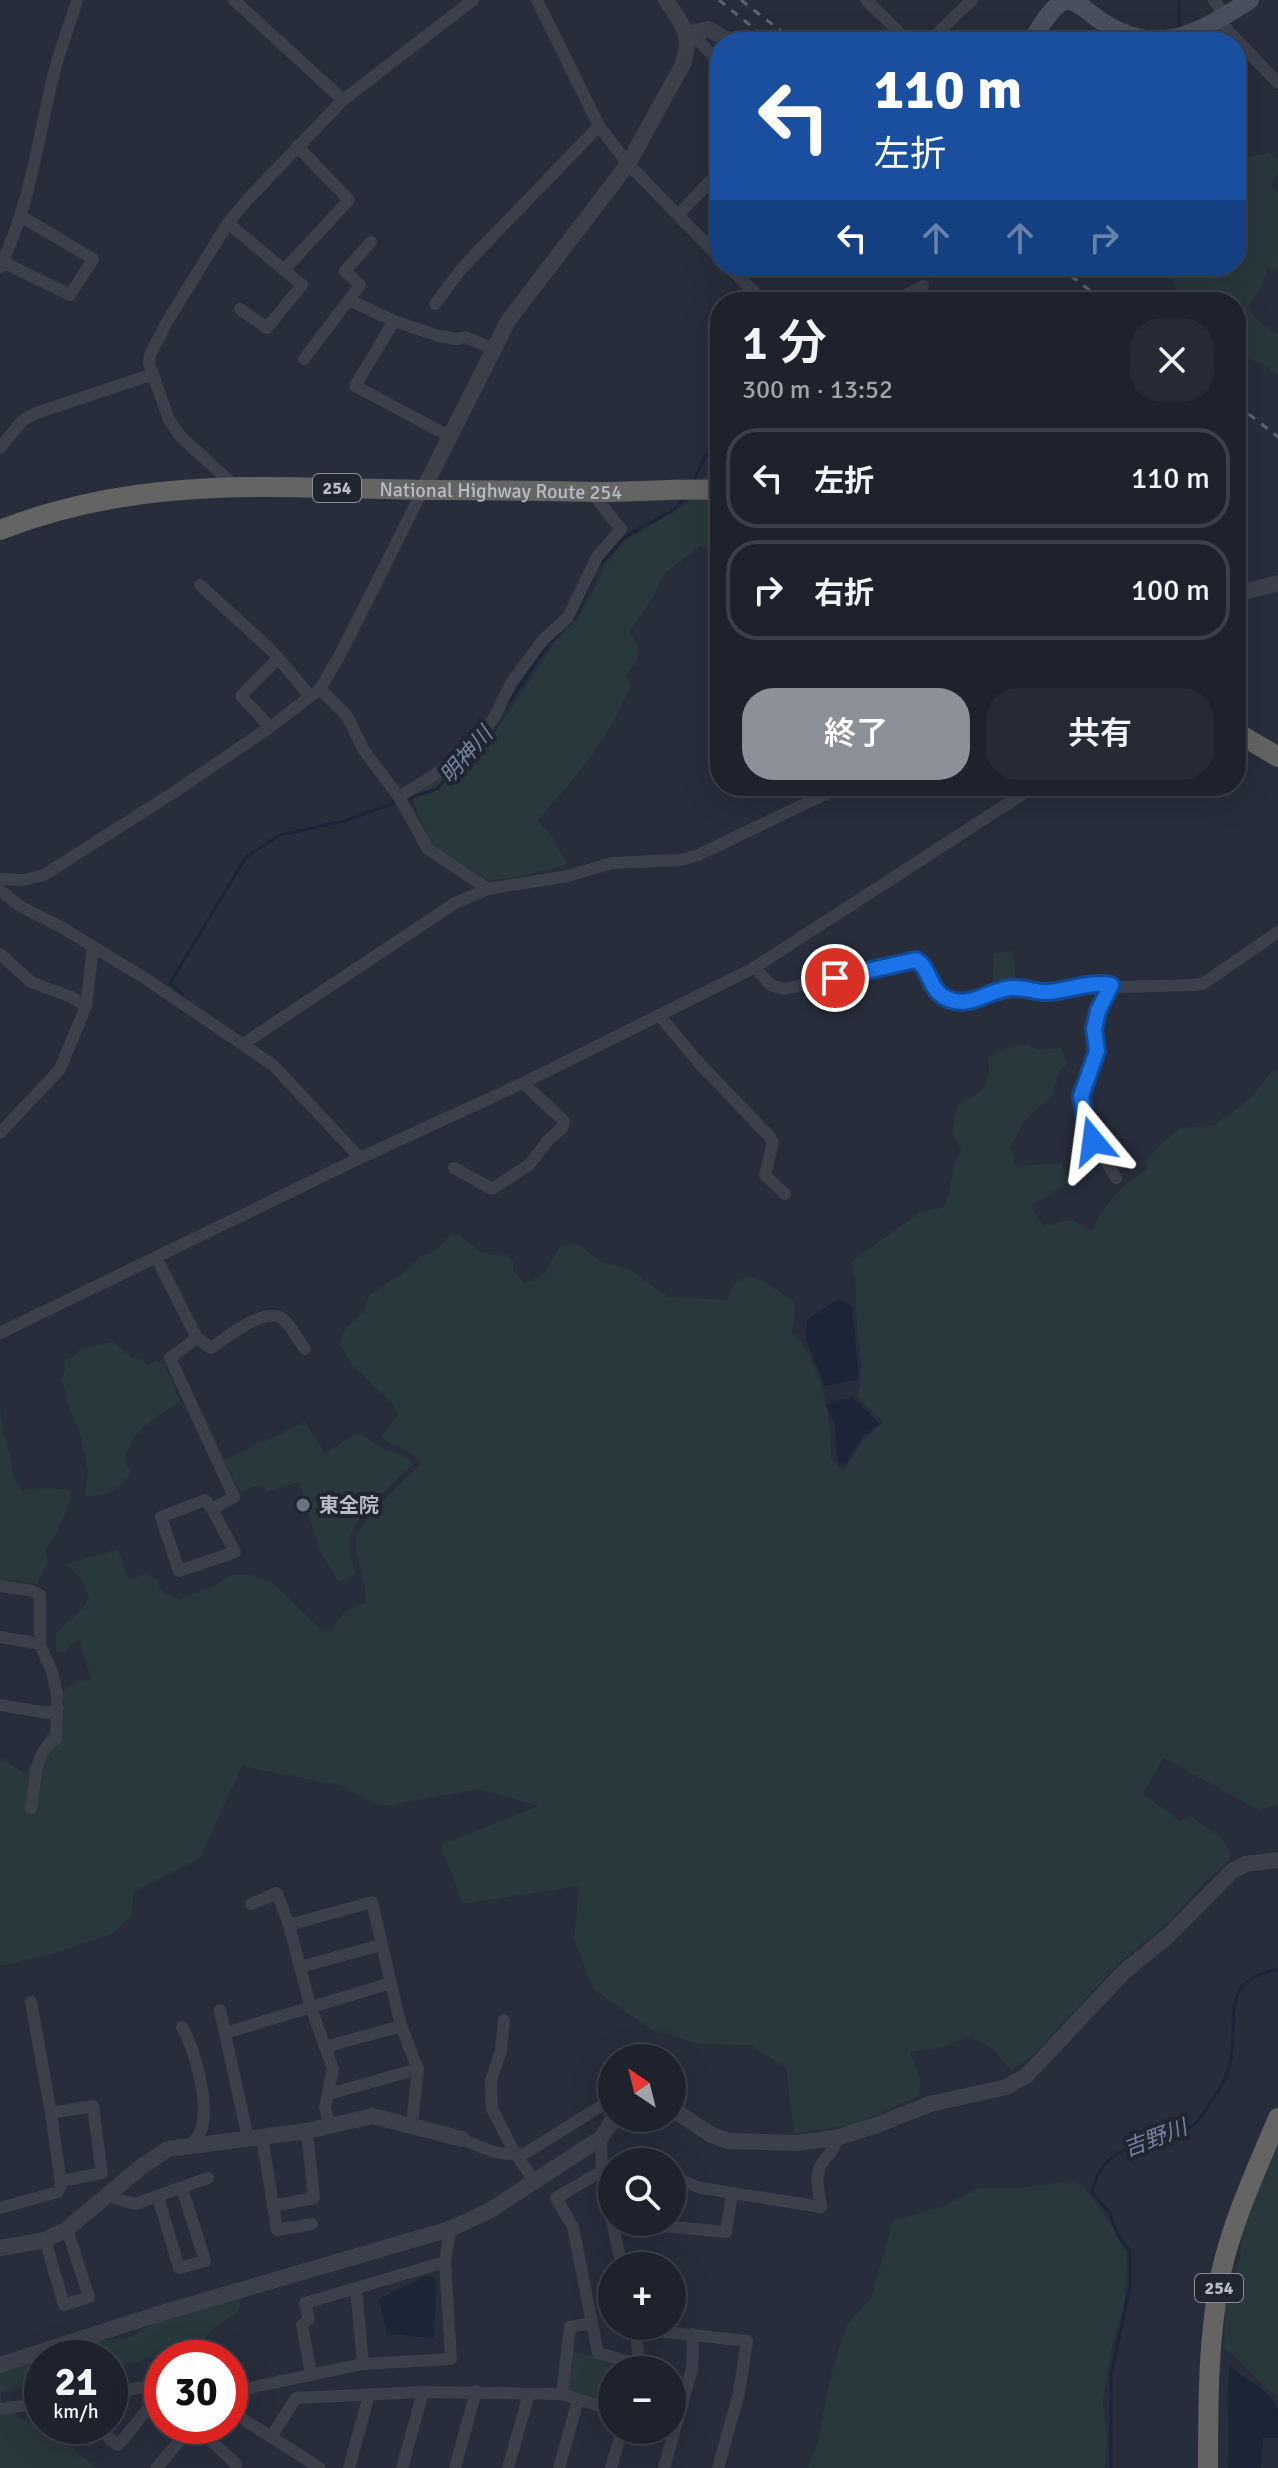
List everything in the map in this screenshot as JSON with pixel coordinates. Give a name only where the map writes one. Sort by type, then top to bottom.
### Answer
[{"type":"highway","name":"National Highway Route 254","points":[[0,530],[50,513],[124,495],[197,487],[595,492],[710,490]]},
{"type":"highway","points":[[1246,738],[1278,757]]},
{"type":"highway","name":"254","points":[[1208,2468],[1211,2358],[1221,2274],[1234,2228],[1278,2118]]},
{"type":"main road","points":[[1197,32],[1250,0]]},
{"type":"main road","points":[[1037,32],[1055,8],[1065,1],[1074,2],[1108,26],[1123,32]]},
{"type":"street","points":[[22,217],[93,259],[70,295],[1,264],[22,217],[53,74],[77,0]]},
{"type":"street","points":[[234,0],[343,100]]},
{"type":"street","points":[[236,487],[181,437],[169,420],[149,363],[150,355],[228,223],[297,146],[343,100],[473,0]]},
{"type":"street","points":[[537,0],[599,126],[628,164],[710,248]]},
{"type":"street","points":[[0,879],[24,880],[44,875],[270,727],[315,692],[341,653],[508,321],[628,164],[683,64],[688,48],[687,34],[666,0]]},
{"type":"street","points":[[866,0],[899,32]]},
{"type":"street","points":[[938,32],[972,0]]},
{"type":"street","points":[[1214,0],[1222,18],[1234,32]]},
{"type":"street","points":[[687,34],[709,29],[714,32]]},
{"type":"street","points":[[687,34],[710,53]]},
{"type":"street","points":[[1246,46],[1278,83]]},
{"type":"street","points":[[435,304],[463,267],[599,126]]},
{"type":"street","points":[[284,270],[349,200],[297,146]]},
{"type":"street","points":[[678,215],[710,181]]},
{"type":"street","points":[[228,223],[302,285],[267,328],[240,309]]},
{"type":"street","points":[[304,359],[360,285],[345,271],[371,242]]},
{"type":"street","points":[[738,276],[754,292]]},
{"type":"street","points":[[911,292],[923,286]]},
{"type":"street","points":[[349,300],[394,321],[439,336],[465,337],[494,349]]},
{"type":"street","points":[[394,321],[355,386],[449,436]]},
{"type":"street","points":[[0,448],[22,421],[52,405],[153,374]]},
{"type":"street","points":[[402,802],[467,751],[494,718],[511,683],[543,640],[568,617],[597,557],[621,529],[599,502],[595,492]]},
{"type":"street","points":[[1246,591],[1278,583]]},
{"type":"street","points":[[200,585],[315,692],[347,716],[363,749],[402,802],[428,849],[488,889]]},
{"type":"street","points":[[270,727],[241,696],[279,658]]},
{"type":"street","points":[[243,1044],[455,903],[488,889],[568,876],[612,863],[681,860],[698,855],[821,796]]},
{"type":"street","points":[[0,1333],[360,1158],[523,1083],[754,967],[1019,796]]},
{"type":"street","points":[[0,890],[20,906],[146,979],[273,1065],[360,1158]]},
{"type":"street","points":[[754,967],[771,985],[784,989],[916,960],[921,963],[935,989],[946,998],[969,1002],[1015,987],[1046,992],[1094,983],[1153,987],[1204,983],[1278,932]]},
{"type":"street","points":[[0,1133],[60,1069],[86,1006],[93,947]]},
{"type":"street","points":[[0,954],[31,982],[86,1006]]},
{"type":"street","points":[[1111,985],[1098,1011],[1094,1029],[1097,1051],[1081,1096],[1087,1130],[1116,1178]]},
{"type":"street","points":[[659,1015],[699,1063],[770,1137],[773,1143],[765,1175],[785,1194]]},
{"type":"street","points":[[454,1168],[492,1189],[530,1164],[548,1140],[562,1128],[564,1121],[523,1083]]},
{"type":"street","points":[[156,1257],[197,1338],[211,1348],[245,1326],[273,1315],[283,1318],[305,1349]]},
{"type":"street","points":[[197,1338],[170,1358],[234,1497],[212,1509]]},
{"type":"street","points":[[205,1500],[212,1509],[235,1552],[179,1571],[161,1517],[205,1500]]},
{"type":"street","points":[[0,1586],[40,1595],[40,1644],[52,1672],[58,1708],[56,1739],[48,1743],[37,1767],[31,1808]]},
{"type":"street","points":[[0,1637],[40,1644]]},
{"type":"street","points":[[0,1705],[48,1713],[58,1708]]},
{"type":"street","points":[[686,2118],[710,2134],[728,2141],[797,2143],[836,2138],[930,2104],[1006,2087],[1026,2076],[1124,1972],[1170,1934],[1232,1871],[1246,1864],[1278,1860]]},
{"type":"street","points":[[251,1904],[277,1893],[289,1925],[310,2005],[333,2069],[325,2107],[329,2125]]},
{"type":"street","points":[[289,1925],[372,1902],[401,2026],[418,2069],[412,2124]]},
{"type":"street","points":[[300,1967],[381,1945]]},
{"type":"street","points":[[225,2033],[391,1983]]},
{"type":"street","points":[[0,2208],[52,2195],[58,2192],[61,2181],[31,2002]]},
{"type":"street","points":[[220,2010],[277,2230],[312,2224]]},
{"type":"street","points":[[504,2020],[501,2050],[491,2081],[492,2109],[516,2155],[534,2180]]},
{"type":"street","points":[[325,2047],[401,2026]]},
{"type":"street","points":[[182,2027],[195,2057],[204,2116],[202,2132],[192,2144]]},
{"type":"street","points":[[329,2094],[418,2069]]},
{"type":"street","points":[[51,2113],[93,2106],[102,2173],[61,2181]]},
{"type":"street","points":[[0,2248],[45,2240],[67,2229],[157,2154],[168,2149],[307,2131],[373,2116],[412,2124],[487,2150],[516,2155],[526,2153],[598,2108]]},
{"type":"street","points":[[272,2206],[314,2198],[307,2131]]},
{"type":"street","points":[[0,2365],[155,2315],[450,2229],[489,2211],[601,2138],[605,2132]]},
{"type":"street","points":[[601,2138],[603,2148]]},
{"type":"street","points":[[686,2182],[732,2194],[821,2207],[817,2177],[819,2168],[835,2149],[836,2138]]},
{"type":"street","points":[[598,2175],[556,2198],[573,2227],[598,2353],[607,2356]]},
{"type":"street","points":[[107,2196],[135,2204],[208,2178]]},
{"type":"street","points":[[158,2197],[179,2268],[205,2261],[182,2188]]},
{"type":"street","points":[[686,2228],[726,2232],[732,2194]]},
{"type":"street","points":[[45,2240],[64,2305],[89,2297],[67,2229]]},
{"type":"street","points":[[248,2388],[363,2364],[451,2359],[445,2262],[450,2229]]},
{"type":"street","points":[[311,2374],[302,2325],[309,2319],[305,2303],[445,2262]]},
{"type":"street","points":[[356,2288],[363,2364]]},
{"type":"street","points":[[562,2394],[570,2327],[592,2323]]},
{"type":"street","points":[[686,2333],[747,2341],[739,2393],[718,2468]]},
{"type":"street","points":[[664,2468],[692,2369],[693,2334]]},
{"type":"street","points":[[455,2468],[476,2391]]},
{"type":"street","points":[[271,2437],[296,2398],[476,2391],[562,2394],[598,2406]]},
{"type":"street","points":[[402,2468],[423,2392]]},
{"type":"street","points":[[508,2468],[529,2394]]},
{"type":"street","points":[[349,2468],[369,2395]]},
{"type":"street","points":[[559,2468],[578,2400]]},
{"type":"street","points":[[0,2409],[24,2406]]},
{"type":"street","points":[[128,2434],[144,2416]]},
{"type":"street","points":[[248,2422],[320,2468]]},
{"type":"street","points":[[156,2468],[178,2444]]},
{"type":"street","points":[[214,2444],[236,2464]]},
{"type":"street","points":[[611,2468],[618,2444]]},
{"type":"shaded area","points":[[1269,153],[1278,161],[1278,173],[1273,178],[1272,186],[1278,194],[1278,267],[1267,270],[1263,285],[1248,306],[1257,320],[1278,335],[1278,376],[1262,364],[1246,358],[1246,292],[1176,292],[1171,276],[1246,276],[1246,156]]},
{"type":"shaded area","points":[[710,467],[710,554],[702,545],[664,574],[630,631],[638,646],[637,662],[626,675],[630,688],[621,708],[590,758],[537,821],[551,835],[567,864],[489,881],[431,845],[413,802],[415,791],[488,743],[555,642],[579,618],[607,563],[622,543],[688,503]]},
{"type":"shaded area","points":[[1013,951],[1016,983],[992,986],[994,953]]},
{"type":"shaded area","points":[[1028,1045],[1038,1050],[1062,1048],[1067,1064],[1059,1071],[1051,1096],[1027,1118],[1010,1148],[1016,1166],[1061,1163],[1070,1181],[1031,1206],[1043,1226],[1072,1220],[1092,1231],[1115,1195],[1148,1170],[1145,1161],[1164,1141],[1181,1128],[1214,1125],[1252,1097],[1269,1074],[1278,1068],[1278,1804],[1259,1810],[1163,1758],[1143,1794],[1181,1821],[1191,1816],[1224,1840],[1231,1859],[1170,1921],[1119,1963],[1035,2053],[1011,2071],[994,2050],[971,2036],[944,2047],[910,2052],[921,2080],[918,2096],[853,2125],[794,2134],[786,2068],[750,2045],[701,2044],[653,2031],[593,1989],[574,1940],[579,1886],[463,1904],[440,1845],[539,1806],[480,1789],[382,1806],[338,1785],[242,1766],[200,1858],[134,1891],[131,1917],[112,1934],[53,1954],[0,1966],[0,1757],[25,1774],[64,1703],[60,1692],[78,1681],[91,1680],[80,1639],[70,1645],[66,1652],[56,1652],[56,1633],[89,1598],[82,1580],[67,1564],[118,1549],[129,1581],[145,1573],[159,1581],[160,1590],[179,1599],[216,1585],[231,1575],[252,1575],[274,1584],[321,1630],[332,1631],[345,1613],[365,1603],[365,1586],[356,1549],[358,1533],[373,1512],[421,1464],[407,1450],[381,1437],[398,1415],[391,1402],[352,1365],[339,1344],[344,1330],[363,1312],[369,1295],[408,1270],[420,1256],[440,1247],[450,1234],[460,1235],[487,1254],[507,1255],[513,1260],[513,1270],[525,1284],[544,1274],[560,1246],[576,1243],[601,1261],[631,1270],[668,1297],[727,1300],[734,1285],[741,1279],[754,1278],[768,1284],[794,1302],[792,1332],[818,1375],[830,1426],[831,1459],[843,1471],[864,1440],[883,1422],[857,1397],[861,1366],[851,1262],[919,1213],[944,1207],[961,1149],[952,1133],[958,1104],[984,1087],[988,1057],[1009,1046]]},
{"type":"shaded area","points":[[112,1342],[148,1365],[157,1361],[165,1364],[180,1402],[138,1433],[125,1462],[131,1472],[122,1484],[106,1494],[85,1496],[88,1470],[79,1431],[61,1380],[65,1371],[64,1359],[74,1356],[82,1348]]},
{"type":"shaded area","points":[[0,1406],[13,1477],[23,1491],[34,1488],[67,1489],[72,1496],[56,1535],[46,1549],[48,1561],[37,1584],[0,1580]]},
{"type":"shaded area","name":"東全院","points":[[305,1422],[325,1453],[357,1433],[414,1464],[378,1498],[353,1529],[349,1547],[356,1574],[346,1580],[338,1581],[319,1550],[299,1482],[267,1492],[263,1484],[240,1492],[224,1460]]},
{"type":"shaded area","points":[[1278,2134],[1278,2397],[1224,2348],[1225,2305],[1239,2264],[1244,2217]]},
{"type":"shaded area","points":[[1072,2181],[1083,2186],[1107,2218],[1127,2254],[1124,2306],[1112,2345],[1103,2401],[1107,2438],[1105,2468],[808,2468],[817,2444],[832,2371],[846,2326],[872,2296],[893,2220],[942,2207],[980,2188],[1018,2188]]},
{"type":"shaded area","points":[[241,2297],[239,2311],[218,2325],[204,2340],[144,2340],[144,2360],[128,2364],[128,2340],[109,2340],[130,2337],[162,2318]]},
{"type":"shaded area","points":[[571,2351],[598,2358],[598,2400],[572,2392],[566,2384]]},
{"type":"shaded area","points":[[24,2364],[24,2385],[1,2393],[2,2405],[24,2420],[24,2444],[68,2444],[96,2468],[0,2468],[0,2372]]},
{"type":"water","points":[[838,1299],[852,1306],[859,1379],[825,1386],[806,1340],[807,1320]]},
{"type":"water","points":[[852,1397],[880,1424],[863,1436],[845,1465],[838,1463],[835,1426],[826,1404]]},
{"type":"water","points":[[427,2276],[436,2278],[434,2338],[387,2334],[379,2299]]},
{"type":"water","points":[[1230,2366],[1264,2391],[1278,2411],[1278,2438],[1263,2438],[1261,2468],[1228,2468]]},
{"type":"waterway","name":"明神川","points":[[1179,0],[1179,27]]},
{"type":"waterway","name":"明神川","points":[[693,483],[710,451]]},
{"type":"waterway","name":"明神川","points":[[600,565],[626,536],[672,511],[686,497]]},
{"type":"waterway","name":"明神川","points":[[573,619],[593,579]]},
{"type":"waterway","name":"明神川","points":[[505,708],[559,633]]},
{"type":"waterway","name":"明神川","points":[[405,799],[437,789],[463,760]]},
{"type":"waterway","name":"明神川","points":[[183,995],[170,983],[246,857],[280,835],[344,821],[398,802]]},
{"type":"waterway","name":"吉野川","points":[[1111,2468],[1111,2375],[1130,2287],[1130,2251],[1119,2237],[1109,2212],[1092,2192],[1099,2172],[1110,2159],[1122,2151],[1183,2132],[1197,2122],[1224,2082],[1228,2070],[1235,2002],[1239,1991],[1246,1982],[1278,1969]]},
{"type":"railway","points":[[719,0],[759,32]]},
{"type":"railway","points":[[741,0],[782,32]]},
{"type":"railway","points":[[1071,276],[1092,292]]},
{"type":"railway","points":[[1246,412],[1278,437]]},
{"type":"place","name":"東全院","points":[[303,1505]]},
{"type":"route","points":[[835,978],[916,960],[921,963],[935,989],[946,998],[969,1002],[1001,989],[1015,987],[1046,992],[1094,983],[1111,985],[1098,1011],[1094,1029],[1097,1051],[1081,1096],[1087,1130],[1093,1141]]}]
